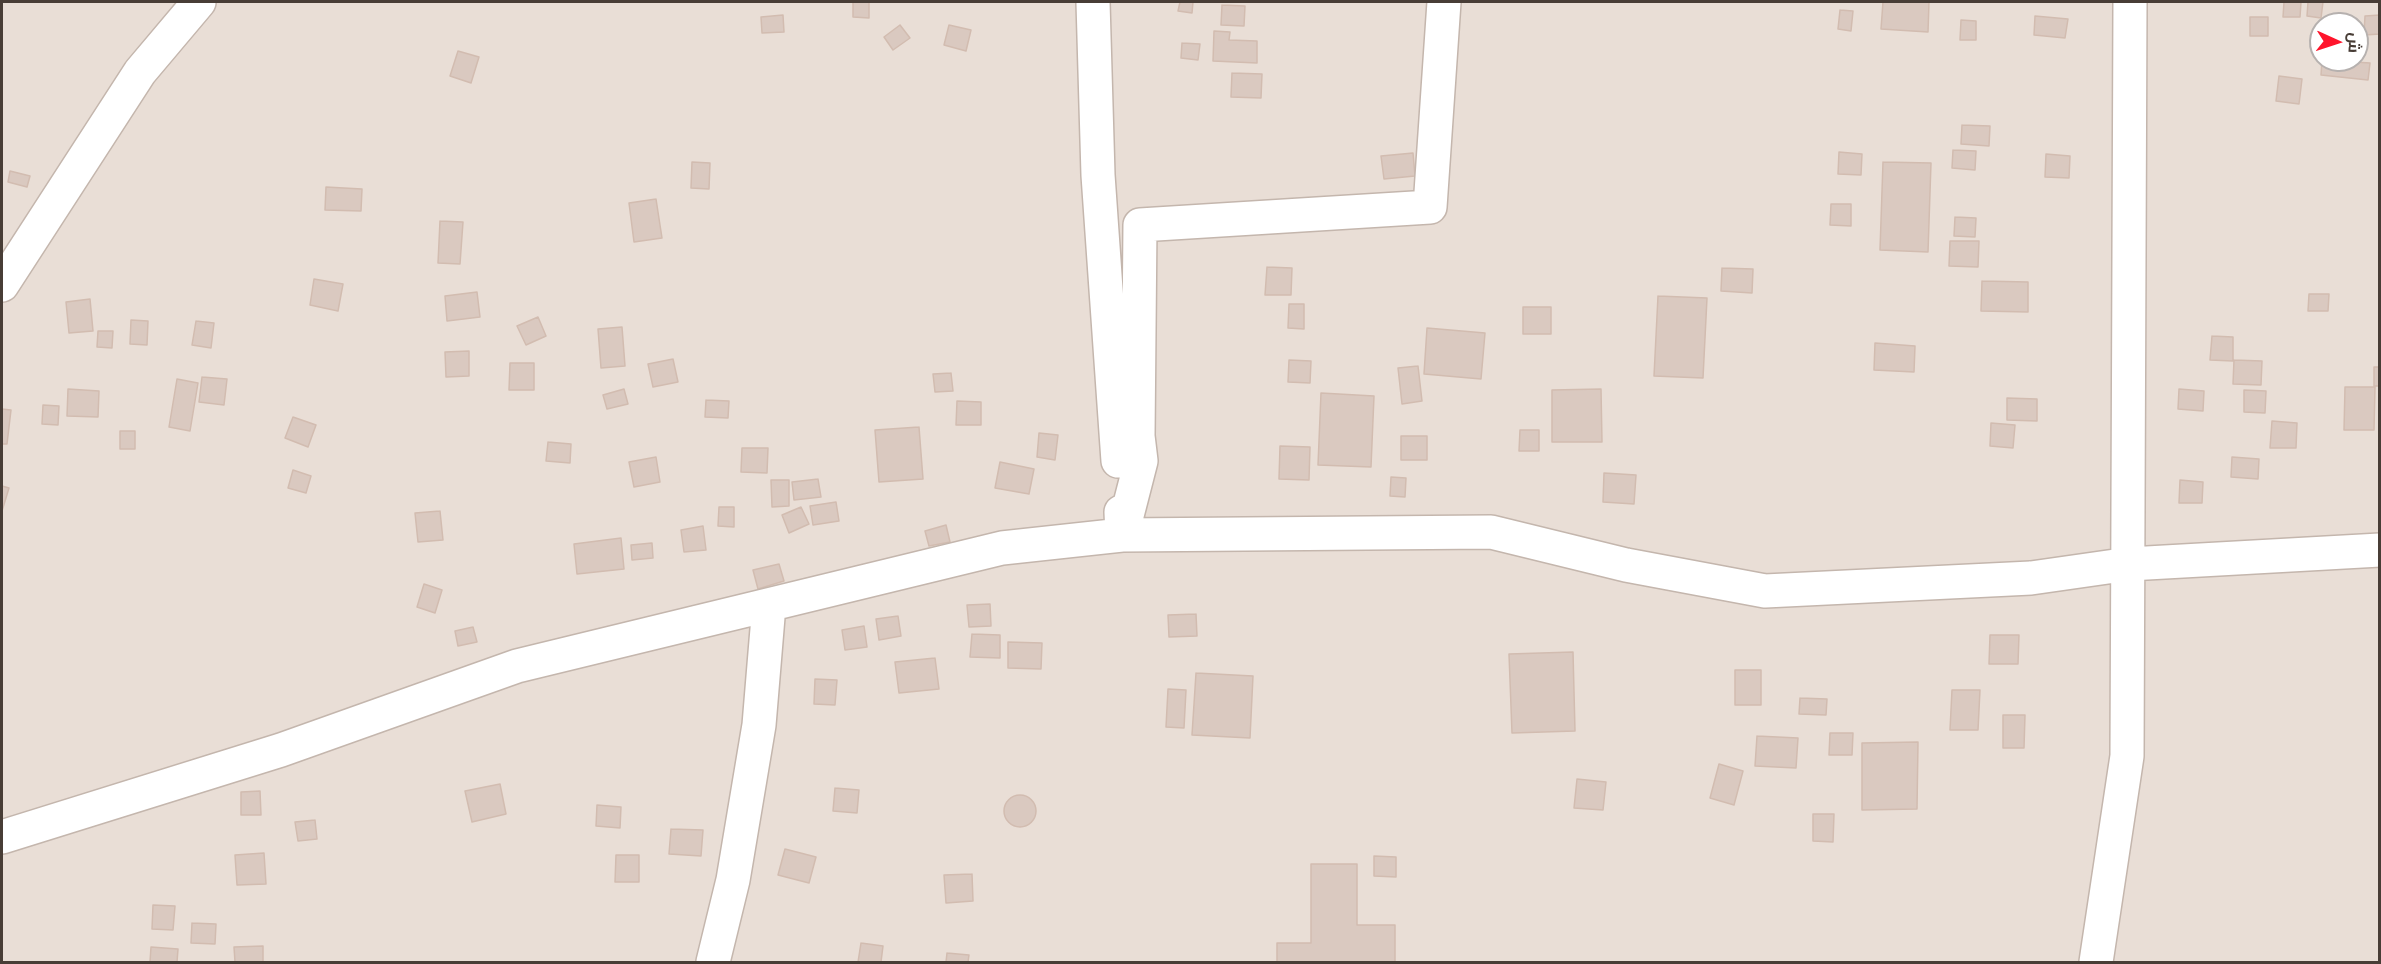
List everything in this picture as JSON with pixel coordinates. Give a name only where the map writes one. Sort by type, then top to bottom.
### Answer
[{"type":"street","points":[[2,285],[39,224],[140,72],[199,2]]},
{"type":"street","points":[[1093,2],[1098,175],[1122,535]]},
{"type":"street","points":[[1122,535],[1141,461],[1138,436],[1140,225],[1430,207],[1444,2]]},
{"type":"street","points":[[2096,963],[2127,756],[2130,2]]},
{"type":"street","points":[[2,837],[281,750],[517,666],[1002,548],[1122,535],[1491,532],[1626,565],[1765,591],[2031,578],[2129,564],[2379,550]]},
{"type":"street","points":[[713,963],[733,880],[759,725],[769,605]]},
{"type":"shaded area","points":[[2,2],[2379,2],[2379,962],[2,962]]},
{"type":"building","points":[[853,2],[869,2],[869,18],[853,17]]},
{"type":"building","points":[[1180,2],[1193,2],[1192,13],[1178,11]]},
{"type":"building","points":[[1883,2],[1929,2],[1928,32],[1881,29]]},
{"type":"building","points":[[2284,2],[2301,2],[2300,17],[2283,17]]},
{"type":"building","points":[[2308,2],[2323,2],[2322,12],[2309,12],[2309,16],[2307,16]]},
{"type":"building","points":[[1222,5],[1245,6],[1244,26],[1221,25]]},
{"type":"building","points":[[1840,10],[1853,11],[1851,31],[1838,29]]},
{"type":"building","points":[[783,15],[784,32],[762,33],[761,17]]},
{"type":"building","points":[[2380,15],[2380,34],[2369,35],[2369,16]]},
{"type":"building","points":[[2035,16],[2068,19],[2065,38],[2034,35]]},
{"type":"building","points":[[2250,17],[2268,17],[2268,36],[2250,36]]},
{"type":"building","points":[[1961,20],[1976,21],[1976,40],[1960,40]]},
{"type":"building","points":[[900,25],[910,38],[893,50],[884,37]]},
{"type":"building","points":[[949,25],[971,30],[966,51],[944,45]]},
{"type":"building","points":[[1214,31],[1230,32],[1229,40],[1257,41],[1257,63],[1213,61]]},
{"type":"building","points":[[1182,43],[1200,44],[1198,60],[1181,58]]},
{"type":"building","points":[[458,51],[479,57],[471,83],[450,76]]},
{"type":"building","points":[[2321,72],[2369,72],[2368,80],[2321,75]]},
{"type":"building","points":[[1232,73],[1262,74],[1261,98],[1231,97]]},
{"type":"building","points":[[2279,76],[2302,79],[2299,104],[2276,101]]},
{"type":"building","points":[[1962,125],[1990,126],[1989,146],[1961,144]]},
{"type":"building","points":[[1953,150],[1976,151],[1975,170],[1952,168]]},
{"type":"building","points":[[1839,152],[1862,154],[1861,175],[1838,174]]},
{"type":"building","points":[[1413,153],[1415,176],[1384,179],[1381,156]]},
{"type":"building","points":[[2046,154],[2070,156],[2069,178],[2045,177]]},
{"type":"building","points":[[692,162],[710,163],[709,189],[691,188]]},
{"type":"building","points":[[1883,162],[1931,163],[1928,252],[1880,250]]},
{"type":"building","points":[[10,171],[30,176],[27,187],[8,182]]},
{"type":"building","points":[[326,187],[362,189],[361,211],[325,210]]},
{"type":"building","points":[[656,199],[662,238],[634,242],[629,203]]},
{"type":"building","points":[[1831,204],[1851,204],[1851,226],[1830,225]]},
{"type":"building","points":[[1955,217],[1976,218],[1975,237],[1954,236]]},
{"type":"building","points":[[440,221],[463,222],[460,264],[438,263]]},
{"type":"building","points":[[1950,241],[1979,241],[1978,267],[1949,266]]},
{"type":"building","points":[[1267,267],[1292,268],[1291,295],[1265,295]]},
{"type":"building","points":[[1722,268],[1753,269],[1752,293],[1721,291]]},
{"type":"building","points":[[314,279],[343,284],[338,311],[310,305]]},
{"type":"building","points":[[1982,281],[2028,282],[2028,312],[1981,311]]},
{"type":"building","points":[[477,292],[480,317],[447,321],[445,296]]},
{"type":"building","points":[[2309,294],[2329,294],[2328,311],[2308,311]]},
{"type":"building","points":[[1658,296],[1707,298],[1703,378],[1654,376]]},
{"type":"building","points":[[90,299],[93,331],[69,333],[66,302]]},
{"type":"building","points":[[1289,304],[1304,304],[1304,329],[1288,328]]},
{"type":"building","points":[[1523,307],[1551,307],[1551,334],[1523,334]]},
{"type":"building","points":[[538,317],[546,336],[526,345],[517,326]]},
{"type":"building","points":[[131,320],[148,321],[147,345],[130,344]]},
{"type":"building","points":[[196,321],[214,323],[211,348],[192,345]]},
{"type":"building","points":[[622,327],[625,366],[601,368],[598,329]]},
{"type":"building","points":[[1427,328],[1485,333],[1481,379],[1424,374]]},
{"type":"building","points":[[98,331],[113,331],[112,348],[97,347]]},
{"type":"building","points":[[2212,336],[2233,337],[2233,361],[2210,360]]},
{"type":"building","points":[[1875,343],[1915,346],[1914,372],[1874,370]]},
{"type":"building","points":[[469,351],[469,376],[446,377],[445,352]]},
{"type":"building","points":[[673,359],[678,382],[653,387],[648,364]]},
{"type":"building","points":[[1289,360],[1311,361],[1310,383],[1288,382]]},
{"type":"building","points":[[2234,360],[2262,361],[2261,385],[2233,384]]},
{"type":"building","points":[[510,363],[534,363],[534,390],[509,390]]},
{"type":"building","points":[[1418,366],[1422,401],[1402,404],[1398,368]]},
{"type":"building","points":[[2374,367],[2380,367],[2380,386],[2374,386]]},
{"type":"building","points":[[951,373],[953,391],[935,392],[933,374]]},
{"type":"building","points":[[202,377],[227,379],[224,405],[199,402]]},
{"type":"building","points":[[177,379],[198,383],[190,431],[169,427]]},
{"type":"building","points":[[2345,387],[2375,387],[2374,430],[2344,430]]},
{"type":"building","points":[[68,389],[99,391],[98,417],[67,416]]},
{"type":"building","points":[[624,389],[628,404],[607,409],[603,395]]},
{"type":"building","points":[[1601,389],[1602,442],[1552,442],[1552,390]]},
{"type":"building","points":[[2179,389],[2204,391],[2203,411],[2178,409]]},
{"type":"building","points":[[2244,390],[2266,391],[2265,413],[2244,412]]},
{"type":"building","points":[[1321,393],[1374,396],[1371,467],[1318,465]]},
{"type":"building","points":[[2007,398],[2037,399],[2037,421],[2007,420]]},
{"type":"building","points":[[706,400],[729,401],[728,418],[705,417]]},
{"type":"building","points":[[957,401],[981,402],[981,425],[956,425]]},
{"type":"building","points":[[43,405],[59,406],[58,425],[42,424]]},
{"type":"building","points":[[2,409],[11,410],[7,444],[2,444]]},
{"type":"building","points":[[293,417],[316,425],[308,447],[285,438]]},
{"type":"building","points":[[2272,421],[2297,423],[2296,448],[2270,448]]},
{"type":"building","points":[[1991,423],[2015,425],[2013,448],[1990,446]]},
{"type":"building","points":[[919,427],[923,479],[879,482],[875,430]]},
{"type":"building","points":[[1520,430],[1539,430],[1539,451],[1519,451]]},
{"type":"building","points":[[120,431],[135,431],[135,449],[120,449]]},
{"type":"building","points":[[1039,433],[1058,435],[1055,460],[1037,457]]},
{"type":"building","points":[[1401,436],[1427,436],[1427,460],[1401,460]]},
{"type":"building","points":[[548,442],[571,444],[570,463],[546,461]]},
{"type":"building","points":[[1280,446],[1310,447],[1309,480],[1279,479]]},
{"type":"building","points":[[742,448],[768,448],[767,473],[741,472]]},
{"type":"building","points":[[656,457],[660,482],[634,487],[629,462]]},
{"type":"building","points":[[2232,457],[2259,459],[2258,479],[2231,477]]},
{"type":"building","points":[[1000,462],[1034,469],[1029,494],[995,488]]},
{"type":"building","points":[[293,470],[311,476],[306,493],[288,488]]},
{"type":"building","points":[[1604,473],[1636,475],[1634,504],[1603,502]]},
{"type":"building","points":[[1391,477],[1406,478],[1405,497],[1390,496]]},
{"type":"building","points":[[818,479],[821,497],[794,500],[792,482]]},
{"type":"building","points":[[771,480],[789,480],[789,506],[772,507]]},
{"type":"building","points":[[2180,480],[2203,482],[2202,503],[2179,503]]},
{"type":"building","points":[[2,486],[9,488],[2,511]]},
{"type":"building","points":[[836,502],[839,521],[813,525],[810,506]]},
{"type":"building","points":[[719,507],[734,507],[734,527],[718,526]]},
{"type":"building","points":[[801,507],[809,524],[789,533],[782,515]]},
{"type":"building","points":[[440,511],[443,540],[418,542],[415,513]]},
{"type":"building","points":[[946,525],[950,542],[929,546],[925,531]]},
{"type":"building","points":[[703,526],[706,550],[684,552],[681,530]]},
{"type":"building","points":[[621,538],[624,569],[577,574],[574,544]]},
{"type":"building","points":[[652,543],[653,558],[632,560],[631,545]]},
{"type":"building","points":[[779,564],[784,581],[758,589],[753,570]]},
{"type":"building","points":[[424,584],[442,590],[435,613],[417,607]]},
{"type":"building","points":[[990,604],[991,626],[969,627],[967,605]]},
{"type":"building","points":[[1196,614],[1197,636],[1169,637],[1168,615]]},
{"type":"building","points":[[898,616],[901,636],[879,640],[876,619]]},
{"type":"building","points":[[864,626],[867,647],[845,650],[842,630]]},
{"type":"building","points":[[473,627],[477,642],[458,646],[455,631]]},
{"type":"building","points":[[972,634],[1000,635],[1000,658],[970,657]]},
{"type":"building","points":[[1990,635],[2019,635],[2018,664],[1989,664]]},
{"type":"building","points":[[1008,642],[1042,643],[1041,669],[1008,668]]},
{"type":"building","points":[[1573,652],[1575,731],[1512,733],[1509,654]]},
{"type":"building","points":[[935,658],[939,689],[899,693],[895,662]]},
{"type":"building","points":[[1735,670],[1761,670],[1761,705],[1735,705]]},
{"type":"building","points":[[1196,673],[1253,676],[1250,738],[1192,735]]},
{"type":"building","points":[[815,679],[837,680],[835,705],[814,704]]},
{"type":"building","points":[[1168,689],[1186,690],[1184,728],[1166,727]]},
{"type":"building","points":[[1952,690],[1980,690],[1978,730],[1950,730]]},
{"type":"building","points":[[1800,698],[1827,699],[1826,715],[1799,714]]},
{"type":"building","points":[[2003,715],[2025,715],[2024,748],[2003,748]]},
{"type":"building","points":[[1830,733],[1853,733],[1852,755],[1829,755]]},
{"type":"building","points":[[1757,736],[1798,738],[1796,768],[1755,766]]},
{"type":"building","points":[[1918,742],[1917,809],[1862,810],[1862,743]]},
{"type":"building","points":[[1719,764],[1743,771],[1734,805],[1710,798]]},
{"type":"building","points":[[1577,779],[1606,782],[1603,810],[1574,808]]},
{"type":"building","points":[[500,784],[506,814],[472,822],[465,791]]},
{"type":"building","points":[[835,788],[859,790],[857,813],[833,811]]},
{"type":"building","points":[[260,791],[261,815],[241,815],[241,792]]},
{"type":"building","points":[[1020,795],[1032,799],[1036,811],[1032,823],[1020,827],[1008,823],[1004,811],[1008,799]]},
{"type":"building","points":[[597,805],[621,807],[620,828],[596,826]]},
{"type":"building","points":[[1813,814],[1834,814],[1833,842],[1813,841]]},
{"type":"building","points":[[315,820],[317,839],[298,841],[295,822]]},
{"type":"building","points":[[671,829],[703,830],[701,856],[669,854]]},
{"type":"building","points":[[785,849],[816,857],[809,883],[778,875]]},
{"type":"building","points":[[264,853],[266,884],[237,885],[235,855]]},
{"type":"building","points":[[616,855],[639,855],[639,882],[615,882]]},
{"type":"building","points":[[1374,856],[1396,857],[1396,877],[1374,876]]},
{"type":"building","points":[[1311,864],[1357,864],[1357,925],[1395,925],[1395,962],[1277,962],[1277,943],[1311,943]]},
{"type":"building","points":[[972,874],[973,901],[946,903],[944,875]]},
{"type":"building","points":[[153,905],[175,906],[173,930],[152,929]]},
{"type":"building","points":[[192,923],[216,924],[215,944],[191,943]]},
{"type":"building","points":[[861,943],[883,946],[881,962],[858,962]]},
{"type":"building","points":[[263,946],[263,962],[235,962],[234,947]]},
{"type":"building","points":[[151,947],[178,949],[177,962],[150,962]]},
{"type":"building","points":[[947,953],[969,955],[968,962],[946,962]]}]
